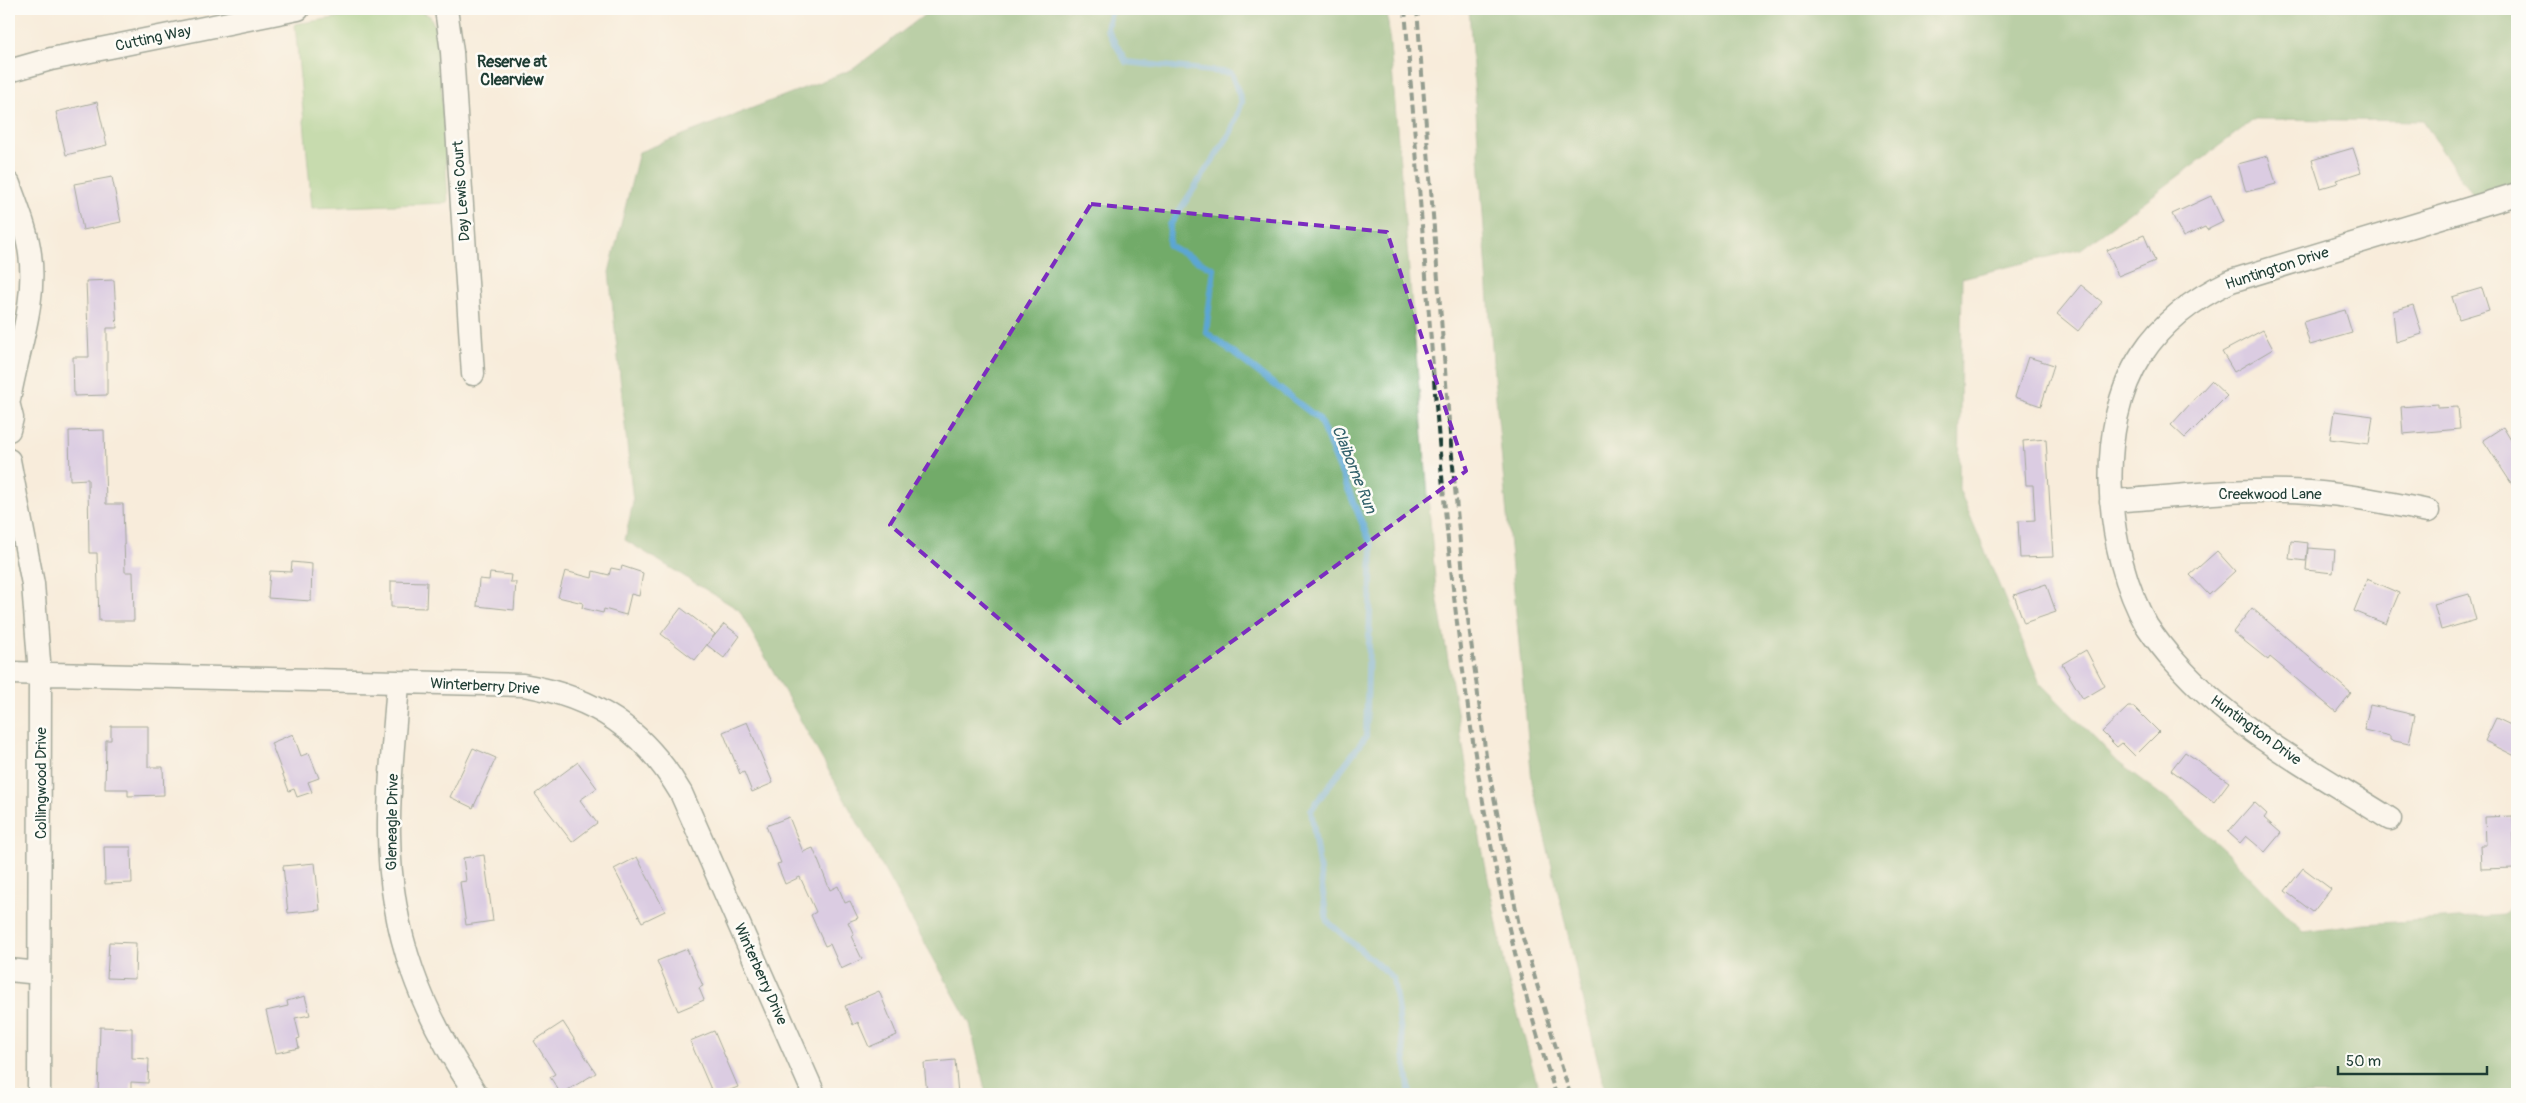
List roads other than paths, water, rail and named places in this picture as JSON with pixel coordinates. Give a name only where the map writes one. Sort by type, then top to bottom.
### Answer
[{"type":"street","name":"Cutting Way","points":[[9,71],[79,53],[298,9]]},
{"type":"street","name":"Day Lewis Court","points":[[446,9],[452,52],[473,374]]},
{"type":"street","points":[[9,184],[27,236],[31,284],[27,311],[13,367],[9,400]]},
{"type":"street","name":"Huntington Drive","points":[[2390,820],[2239,722],[2205,693],[2174,662],[2148,627],[2127,578],[2117,541],[2111,501],[2114,427],[2121,398],[2141,355],[2159,331],[2180,311],[2204,294],[2231,281],[2517,194]]},
{"type":"street","points":[[9,406],[12,418],[9,430]]},
{"type":"street","name":"Collingwood Drive","points":[[10,468],[32,584],[40,674],[39,1094]]},
{"type":"street","name":"Creekwood Lane","points":[[2111,501],[2255,491],[2309,492],[2363,498],[2428,511]]},
{"type":"street","name":"Winterberry Drive","points":[[9,674],[523,685],[548,689],[577,698],[605,712],[631,730],[653,752],[681,793],[814,1094]]},
{"type":"street","name":"Gleneagle Drive","points":[[398,682],[389,834],[397,914],[410,966],[429,1016],[450,1055],[476,1094]]},
{"type":"street","points":[[9,970],[39,973]]},
{"type":"waterway","name":"Claiborne Run","points":[[1111,9],[1107,29],[1126,62],[1231,73],[1242,102],[1231,132],[1170,225],[1169,246],[1214,269],[1206,332],[1319,419],[1372,547],[1366,736],[1311,810],[1327,921],[1393,978],[1410,1094]]},
{"type":"railway","points":[[1405,9],[1440,459],[1459,643],[1487,826],[1506,916],[1529,1006],[1556,1094]]},
{"type":"railway","points":[[1417,9],[1450,434],[1465,596],[1486,756],[1519,925],[1570,1094]]},
{"type":"district","name":"Reserve at Clearview","points":[[512,70]]}]
